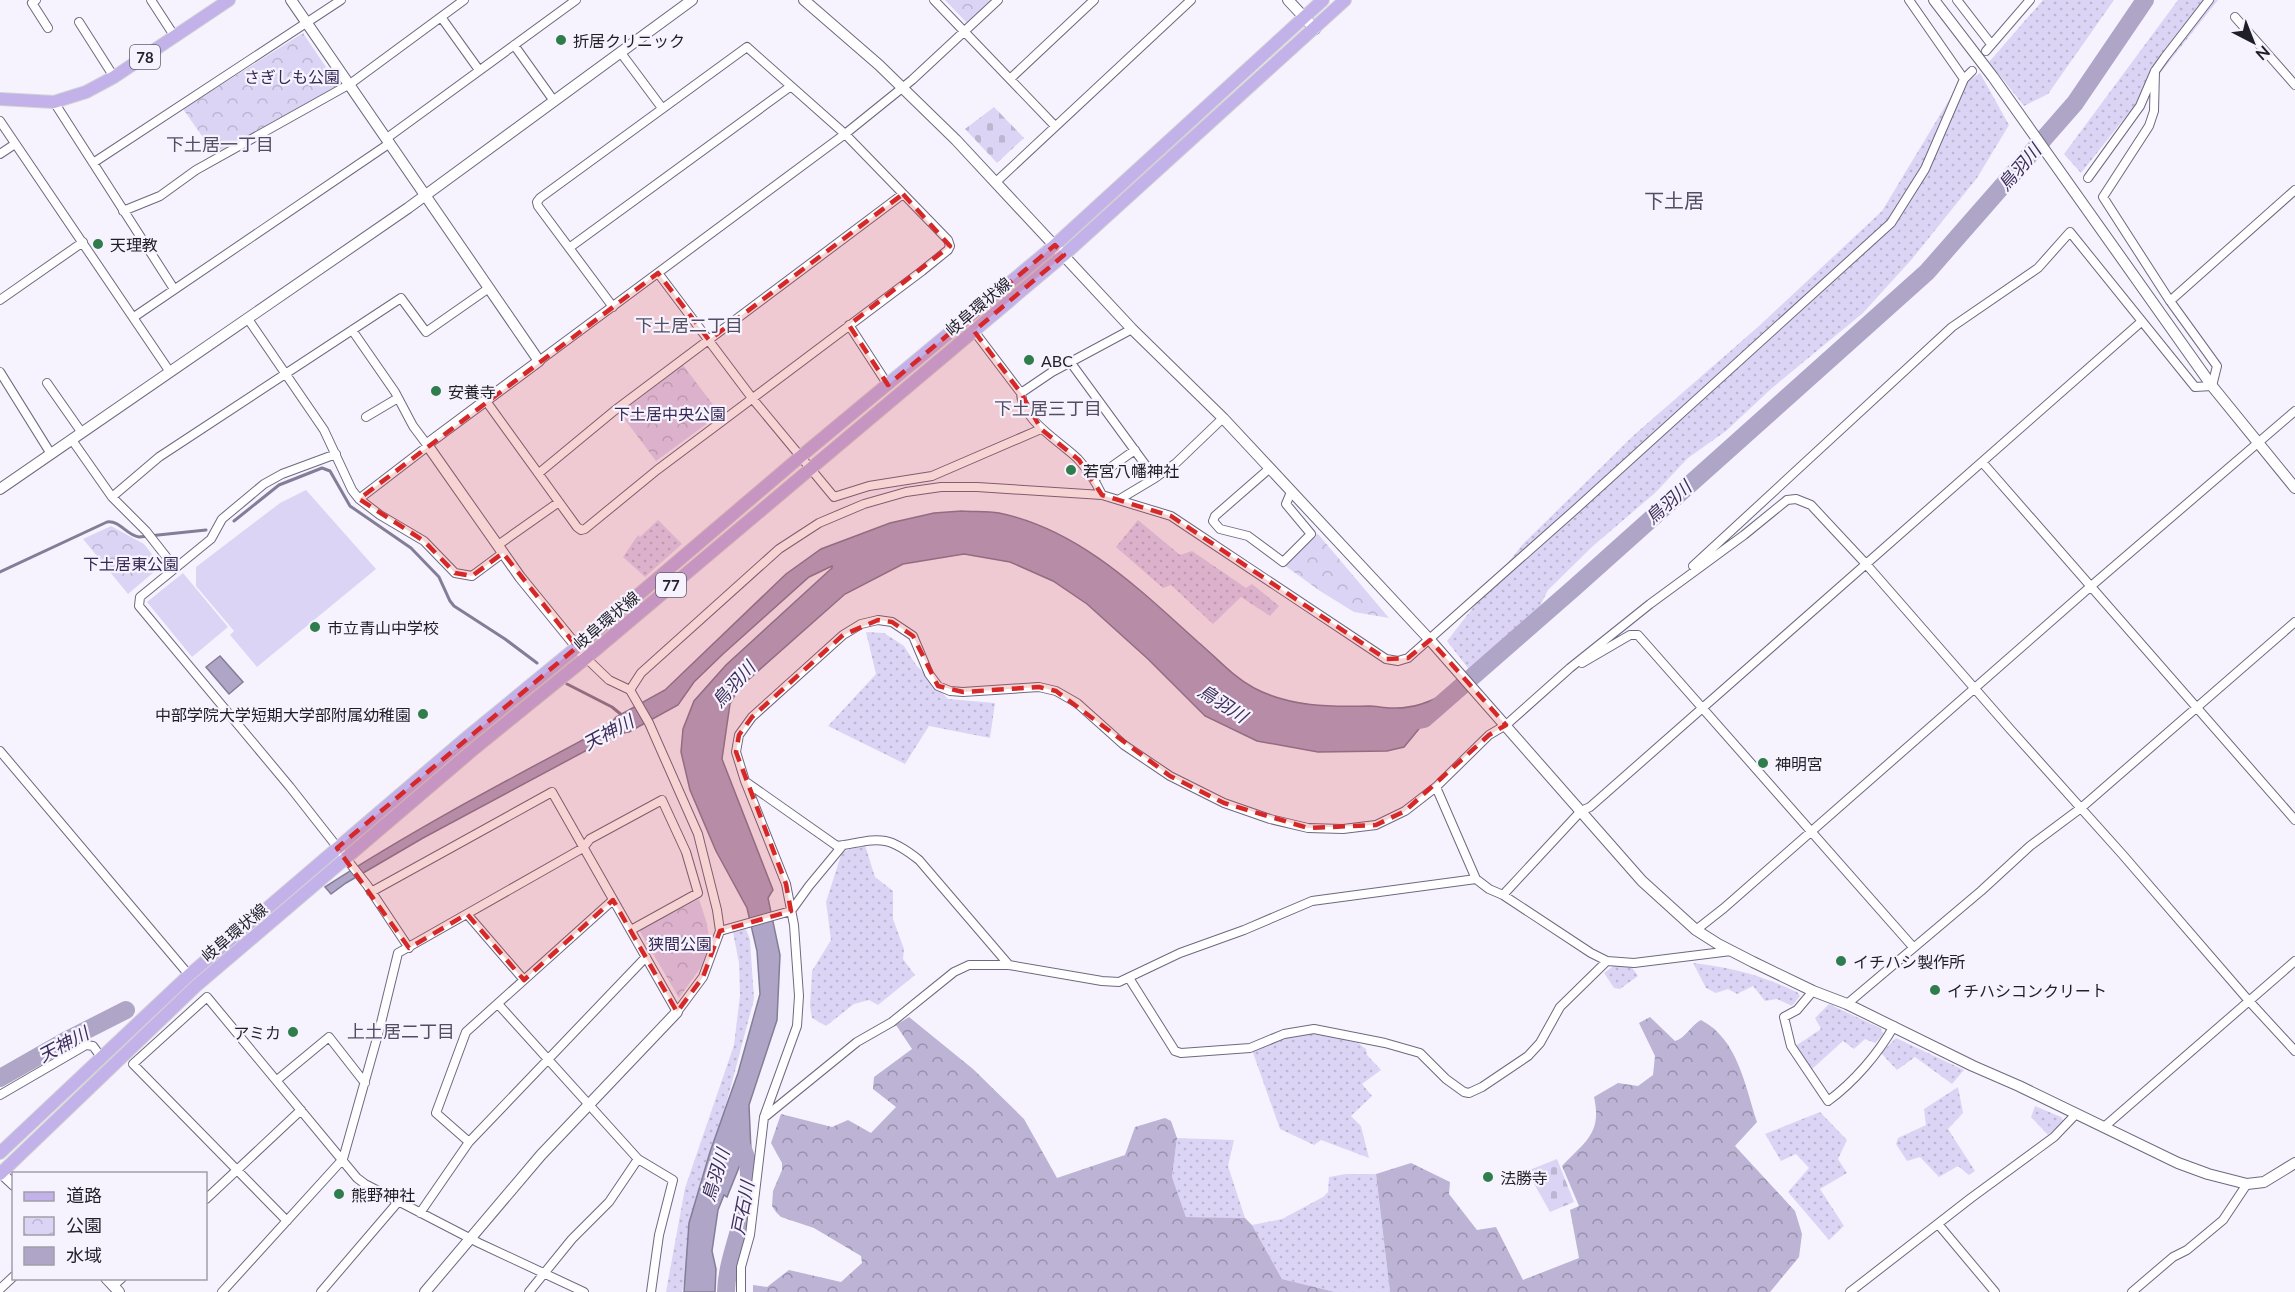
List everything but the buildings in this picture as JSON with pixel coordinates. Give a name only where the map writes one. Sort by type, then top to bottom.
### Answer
[{"type":"main road","name":"78","points":[[0,99],[54,102],[86,92],[114,77],[229,0]]},
{"type":"main road","name":"岐阜環状線","points":[[0,1153],[189,975],[466,738],[1055,245],[1323,0]]},
{"type":"main road","name":"岐阜環状線","points":[[0,1172],[188,993],[347,861],[475,748],[586,658],[1064,255],[1345,0]]},
{"type":"street","points":[[36,0],[32,3],[48,28]]},
{"type":"street","points":[[151,0],[175,37]]},
{"type":"street","points":[[291,0],[539,361]]},
{"type":"street","points":[[93,164],[341,0]]},
{"type":"street","points":[[123,211],[160,196],[196,170],[350,84],[464,0]]},
{"type":"street","points":[[134,317],[388,140],[576,0]]},
{"type":"street","points":[[0,489],[425,195],[692,0]]},
{"type":"street","points":[[804,0],[902,88],[996,182],[1132,329],[1223,418],[1504,722],[1642,882],[1696,930],[1731,951],[1813,991],[1894,1026],[2178,1163],[2247,1184],[2264,1182],[2295,1163]]},
{"type":"street","points":[[934,0],[1055,126]]},
{"type":"street","points":[[359,499],[428,446],[430,442],[845,134],[902,88],[998,0]]},
{"type":"street","points":[[1010,79],[1094,0]]},
{"type":"street","points":[[996,182],[1191,0]]},
{"type":"street","points":[[1288,0],[1315,29]]},
{"type":"street","points":[[1909,0],[1965,79]]},
{"type":"street","points":[[1934,0],[1993,77],[2212,386],[2295,488]]},
{"type":"street","points":[[1957,0],[1988,47],[2030,0]]},
{"type":"street","points":[[2088,178],[2140,106],[2155,71],[2209,0]]},
{"type":"street","points":[[441,17],[479,70]]},
{"type":"street","points":[[2235,17],[2295,85]]},
{"type":"street","points":[[79,22],[114,77]]},
{"type":"street","points":[[514,45],[554,101]]},
{"type":"street","points":[[486,401],[577,527],[581,530],[585,529],[657,470],[922,271],[950,246],[948,240],[845,134],[747,47],[537,202],[613,307]]},
{"type":"street","points":[[621,53],[662,108]]},
{"type":"street","points":[[630,690],[641,674],[779,549],[819,523],[864,504],[906,492],[941,487],[1102,495],[1171,516],[1386,659],[1398,661],[1408,658],[1432,643],[1891,223],[1925,169],[1965,79],[1972,71]]},
{"type":"street","points":[[2155,71],[2154,111],[2149,126],[2103,197],[2170,301],[2217,366],[2212,386]]},
{"type":"street","points":[[569,248],[791,86]]},
{"type":"street","points":[[54,102],[174,290]]},
{"type":"street","points":[[0,121],[170,372]]},
{"type":"street","points":[[0,154],[15,144]]},
{"type":"street","points":[[2170,301],[2295,190]]},
{"type":"street","points":[[539,473],[614,411],[903,194]]},
{"type":"street","points":[[1664,594],[1952,327],[2038,268],[2070,231],[2195,387],[2212,386]]},
{"type":"street","points":[[0,300],[83,242]]},
{"type":"street","points":[[658,273],[752,398],[834,497],[869,486],[932,476],[1041,429]]},
{"type":"street","points":[[112,497],[159,457],[401,298],[426,332],[489,288]]},
{"type":"street","points":[[248,319],[324,430],[352,490],[359,499],[424,542],[455,573],[472,576],[558,502]]},
{"type":"street","points":[[1503,895],[1581,812],[1590,807],[1703,710],[2141,322]]},
{"type":"street","points":[[849,325],[888,385]]},
{"type":"street","points":[[1021,393],[1052,372],[1132,329]]},
{"type":"street","points":[[352,330],[398,398],[413,426],[501,549],[586,658],[609,680],[630,690],[649,723],[698,834],[723,929],[704,976],[677,1012],[541,1155],[425,1292]]},
{"type":"street","points":[[975,331],[1021,393],[1022,400],[1041,429],[1063,445],[1094,479],[1102,495]]},
{"type":"street","points":[[1071,363],[1155,478]]},
{"type":"street","points":[[0,372],[51,454]]},
{"type":"street","points":[[47,383],[82,433]]},
{"type":"street","points":[[366,417],[398,398]]},
{"type":"street","points":[[1696,930],[2295,411]]},
{"type":"street","points":[[1120,499],[1176,463],[1223,418]]},
{"type":"street","points":[[72,440],[112,497],[146,531],[175,568]]},
{"type":"street","points":[[1094,479],[1135,450]]},
{"type":"street","points":[[336,454],[282,474],[264,484],[222,519],[210,539],[140,597],[139,606],[290,787],[369,889],[409,948]]},
{"type":"street","points":[[1982,462],[2295,820]]},
{"type":"street","points":[[1270,468],[1215,516],[1213,521],[1220,529],[1248,536],[1283,562],[1311,534],[1286,504],[1291,492]]},
{"type":"street","points":[[741,1292],[741,1267],[750,1235],[764,1117],[797,1026],[800,996],[794,925],[786,884],[745,781],[736,752],[739,735],[752,717],[843,635],[861,624],[878,620],[892,622],[913,636],[929,674],[938,686],[950,691],[1031,687],[1056,691],[1077,703],[1124,745],[1170,776],[1224,803],[1270,819],[1308,828],[1343,829],[1376,825],[1405,811],[1436,787],[1489,735],[1570,668],[1788,500],[1796,498],[1811,505],[1866,564],[2295,1051]]},
{"type":"street","points":[[1847,1004],[1981,891],[2030,846],[2081,808],[2295,622]]},
{"type":"street","points":[[1570,668],[1588,660],[1629,635],[1638,635],[1913,947]]},
{"type":"street","points":[[0,752],[189,975]]},
{"type":"street","points":[[745,781],[837,846],[866,839],[901,845],[919,860],[1010,965]]},
{"type":"street","points":[[1436,787],[1476,879],[1489,890],[1503,895],[1591,953],[1607,961],[1634,963],[1731,951]]},
{"type":"street","points":[[369,889],[552,792],[677,1012]]},
{"type":"street","points":[[225,1291],[343,1160],[398,953],[583,848],[590,839],[662,800],[686,852],[699,893],[631,930]]},
{"type":"street","points":[[723,929],[791,911],[843,845]]},
{"type":"street","points":[[764,1117],[857,1042],[892,1022],[954,972],[969,965],[1010,965],[1119,982],[1180,953],[1245,930],[1312,901],[1476,879]]},
{"type":"street","points":[[469,1142],[436,1113],[466,1032],[613,900]]},
{"type":"street","points":[[467,914],[524,980]]},
{"type":"street","points":[[420,1213],[469,1142],[646,957]]},
{"type":"street","points":[[1129,978],[1175,1051],[1181,1053],[1250,1048],[1284,1035],[1314,1029],[1385,1043],[1420,1053],[1446,1079],[1469,1093],[1482,1087],[1528,1056],[1540,1043],[1560,1007],[1607,961]]},
{"type":"street","points":[[2104,1127],[2295,961]]},
{"type":"street","points":[[1813,991],[1797,1010],[1784,1017],[1791,1046],[1828,1101],[1845,1089],[1884,1044],[1894,1026]]},
{"type":"street","points":[[287,1221],[133,1064],[207,997],[365,1184],[470,1239],[584,1292]]},
{"type":"street","points":[[498,1004],[638,1159],[673,1180],[659,1235],[651,1292]]},
{"type":"street","points":[[277,1080],[329,1037],[365,1083]]},
{"type":"street","points":[[0,1095],[86,1045],[93,1047],[101,1057]]},
{"type":"street","points":[[207,1198],[301,1110]]},
{"type":"street","points":[[1850,1292],[2054,1137],[2076,1114]]},
{"type":"street","points":[[529,1292],[572,1239],[609,1202],[638,1159]]},
{"type":"street","points":[[0,1172],[12,1183]]},
{"type":"street","points":[[2132,1292],[2172,1257],[2187,1250],[2223,1220],[2247,1184]]},
{"type":"street","points":[[321,1292],[398,1202]]},
{"type":"street","points":[[1938,1224],[1995,1292]]},
{"type":"street","points":[[4,1292],[0,1289],[12,1278]]},
{"type":"highlighted area","points":[[903,194],[950,246],[849,325],[888,385],[1055,245],[1064,255],[974,331],[1021,393],[1041,429],[1079,460],[1102,495],[1171,516],[1386,659],[1408,658],[1430,640],[1506,725],[1489,735],[1405,811],[1376,825],[1308,828],[1224,803],[1170,776],[1056,691],[1039,687],[963,692],[938,686],[913,636],[892,622],[878,620],[843,635],[752,717],[739,735],[736,752],[786,884],[791,911],[720,931],[703,977],[677,1012],[613,900],[524,980],[467,914],[409,948],[337,848],[577,647],[503,553],[472,576],[455,573],[424,541],[359,499],[658,273],[709,340]]},
{"type":"green space","points":[[945,0],[991,0],[967,23]]},
{"type":"green space","points":[[2043,0],[2114,0],[2048,94],[2024,106],[1989,62]]},
{"type":"green space","points":[[2178,0],[2218,0],[2081,173],[2064,154]]},
{"type":"green space","name":"さぎしも公園","points":[[303,33],[338,85],[270,125],[214,153],[183,109]]},
{"type":"green space","points":[[1980,73],[2009,125],[1977,178],[1912,259],[1863,313],[1772,388],[1726,431],[1688,458],[1655,493],[1593,546],[1548,590],[1538,610],[1471,672],[1447,641],[1522,545],[1634,435],[1759,326],[1882,211],[1955,90]]},
{"type":"green space","points":[[994,107],[1024,138],[997,163],[965,129]]},
{"type":"green space","name":"下土居中央公園","points":[[683,365],[720,414],[656,461],[620,413]]},
{"type":"green space","points":[[306,490],[376,569],[257,667],[230,635],[234,631],[196,586],[196,567],[280,503]]},
{"type":"green space","points":[[658,520],[682,544],[645,577],[623,557],[638,535],[640,537]]},
{"type":"green space","points":[[1138,520],[1180,555],[1192,551],[1246,588],[1252,584],[1279,606],[1270,616],[1241,597],[1213,624],[1171,585],[1163,588],[1116,547]]},
{"type":"green space","name":"下土居東公園","points":[[111,526],[144,544],[161,566],[128,594],[83,539]]},
{"type":"green space","points":[[1318,534],[1389,618],[1354,612],[1284,565]]},
{"type":"green space","points":[[183,573],[228,627],[192,657],[147,602]]},
{"type":"green space","points":[[866,632],[884,633],[904,646],[916,665],[948,699],[995,703],[990,738],[929,726],[905,764],[828,726],[876,674]]},
{"type":"green space","points":[[865,845],[875,877],[893,891],[893,919],[904,949],[903,959],[915,975],[878,1005],[869,1000],[854,1004],[826,1026],[812,1018],[810,1006],[812,971],[831,940],[826,902],[842,852]]},
{"type":"green space","name":"狭間公園","points":[[699,899],[707,924],[711,953],[679,998],[639,930]]},
{"type":"green space","points":[[746,929],[750,940],[754,999],[703,1192],[682,1292],[666,1292],[685,1188],[734,1045],[740,995],[739,963],[733,932]]},
{"type":"green space","points":[[1693,963],[1734,970],[1772,981],[1797,992],[1800,996],[1792,1006],[1777,999],[1765,1001],[1753,986],[1737,994],[1728,989],[1716,993],[1706,988]]},
{"type":"green space","points":[[1616,964],[1631,966],[1638,976],[1620,989],[1614,988],[1604,973]]},
{"type":"green space","points":[[1829,1004],[1880,1028],[1884,1034],[1875,1043],[1865,1039],[1854,1049],[1843,1041],[1811,1070],[1794,1047],[1821,1029],[1815,1018]]},
{"type":"green space","points":[[909,1017],[973,1069],[1024,1119],[1057,1178],[1125,1155],[1135,1127],[1165,1118],[1171,1121],[1177,1138],[1172,1177],[1186,1217],[1245,1218],[1252,1225],[1282,1279],[1335,1292],[753,1292],[753,1285],[767,1287],[789,1270],[841,1282],[862,1263],[861,1256],[814,1228],[781,1217],[776,1212],[772,1206],[773,1191],[782,1170],[782,1163],[771,1143],[781,1114],[832,1127],[848,1120],[871,1133],[896,1107],[873,1089],[874,1077],[912,1049],[896,1025]]},
{"type":"green space","points":[[1650,1017],[1675,1041],[1701,1020],[1714,1028],[1732,1051],[1744,1079],[1757,1122],[1735,1146],[1795,1211],[1802,1234],[1799,1257],[1770,1292],[1390,1292],[1376,1174],[1411,1163],[1450,1182],[1449,1194],[1477,1230],[1496,1227],[1523,1280],[1579,1258],[1570,1210],[1579,1206],[1562,1166],[1585,1143],[1594,1128],[1596,1109],[1594,1097],[1618,1083],[1638,1086],[1653,1075],[1655,1056],[1639,1023]]},
{"type":"green space","points":[[1305,1031],[1358,1043],[1366,1049],[1367,1055],[1381,1070],[1362,1084],[1372,1096],[1351,1116],[1361,1126],[1369,1158],[1321,1140],[1314,1145],[1280,1129],[1252,1050]]},
{"type":"green space","points":[[1896,1038],[1964,1070],[1952,1084],[1915,1057],[1897,1070],[1881,1053]]},
{"type":"green space","points":[[1958,1087],[1963,1113],[1948,1129],[1975,1171],[1969,1175],[1958,1166],[1939,1177],[1920,1157],[1907,1161],[1896,1144],[1898,1138],[1926,1125],[1924,1109]]},
{"type":"green space","points":[[2035,1106],[2061,1117],[2064,1122],[2048,1135],[2031,1117]]},
{"type":"green space","points":[[1820,1112],[1847,1140],[1838,1159],[1847,1173],[1820,1189],[1844,1226],[1829,1240],[1788,1192],[1809,1168],[1796,1154],[1781,1161],[1765,1134]]},
{"type":"green space","points":[[1177,1138],[1234,1140],[1228,1166],[1245,1218],[1186,1217],[1172,1177]]},
{"type":"green space","points":[[1557,1159],[1574,1202],[1550,1212],[1527,1171]]},
{"type":"green space","points":[[1346,1174],[1376,1174],[1390,1292],[1335,1292],[1282,1279],[1252,1225],[1282,1219],[1323,1197],[1328,1192],[1329,1177]]},
{"type":"water","points":[[962,511],[999,513],[1028,521],[1082,547],[1154,602],[1239,678],[1268,694],[1310,704],[1400,708],[1423,704],[1451,690],[1404,747],[1387,751],[1318,752],[1257,741],[1205,716],[1148,659],[1087,604],[1053,581],[1010,562],[964,554],[903,564],[845,594],[739,688],[730,704],[722,759],[773,890],[768,898],[780,955],[777,1020],[749,1105],[751,1151],[742,1160],[727,1197],[724,1195],[718,1210],[712,1251],[716,1269],[715,1292],[684,1292],[689,1223],[710,1152],[738,1073],[760,994],[757,951],[747,908],[716,851],[690,790],[681,752],[683,729],[694,701],[726,665],[832,566],[809,577],[723,654],[694,682],[678,705],[629,732],[617,734],[423,838],[331,894],[325,887],[423,827],[590,736],[610,724],[616,717],[665,690],[786,574],[821,549],[890,523],[934,513]]},
{"type":"water","points":[[220,656],[243,682],[229,694],[206,667]]},
{"type":"waterway","name":"鳥羽川","points":[[1419,720],[1424,719],[1575,587],[1927,272],[2075,103],[2145,0]]},
{"type":"waterway","points":[[234,521],[279,485],[322,468],[330,471],[350,506],[411,548],[439,577],[454,606],[537,663]]},
{"type":"waterway","points":[[0,572],[107,522],[116,523],[130,534],[139,537],[206,530]]},
{"type":"waterway","points":[[567,684],[612,707],[623,716]]},
{"type":"waterway","name":"天神川","points":[[0,1078],[126,1010]]},
{"type":"waterway","name":"戸石川","points":[[726,1292],[731,1260],[748,1195],[748,1164],[736,1134]]},
{"type":"place","name":"折居クリニック","points":[[561,40]]},
{"type":"place","name":"天理教","points":[[98,244]]},
{"type":"place","name":"ABC","points":[[1029,360]]},
{"type":"place","name":"安養寺","points":[[436,391]]},
{"type":"place","name":"若宮八幡神社","points":[[1071,470]]},
{"type":"place","name":"市立青山中学校","points":[[315,627]]},
{"type":"place","name":"中部学院大学短期大学部附属幼稚園","points":[[423,714]]},
{"type":"place","name":"神明宮","points":[[1763,763]]},
{"type":"place","name":"イチハシ製作所","points":[[1841,961]]},
{"type":"place","name":"イチハシコンクリート","points":[[1935,990]]},
{"type":"place","name":"アミカ","points":[[293,1032]]},
{"type":"place","name":"法勝寺","points":[[1488,1177]]},
{"type":"place","name":"熊野神社","points":[[339,1194]]},
{"type":"district","name":"下土居一丁目","points":[[220,144]]},
{"type":"district","name":"下土居","points":[[1674,200]]},
{"type":"district","name":"下土居二丁目","points":[[689,325]]},
{"type":"district","name":"下土居三丁目","points":[[1048,408]]},
{"type":"district","name":"上土居二丁目","points":[[401,1031]]}]
